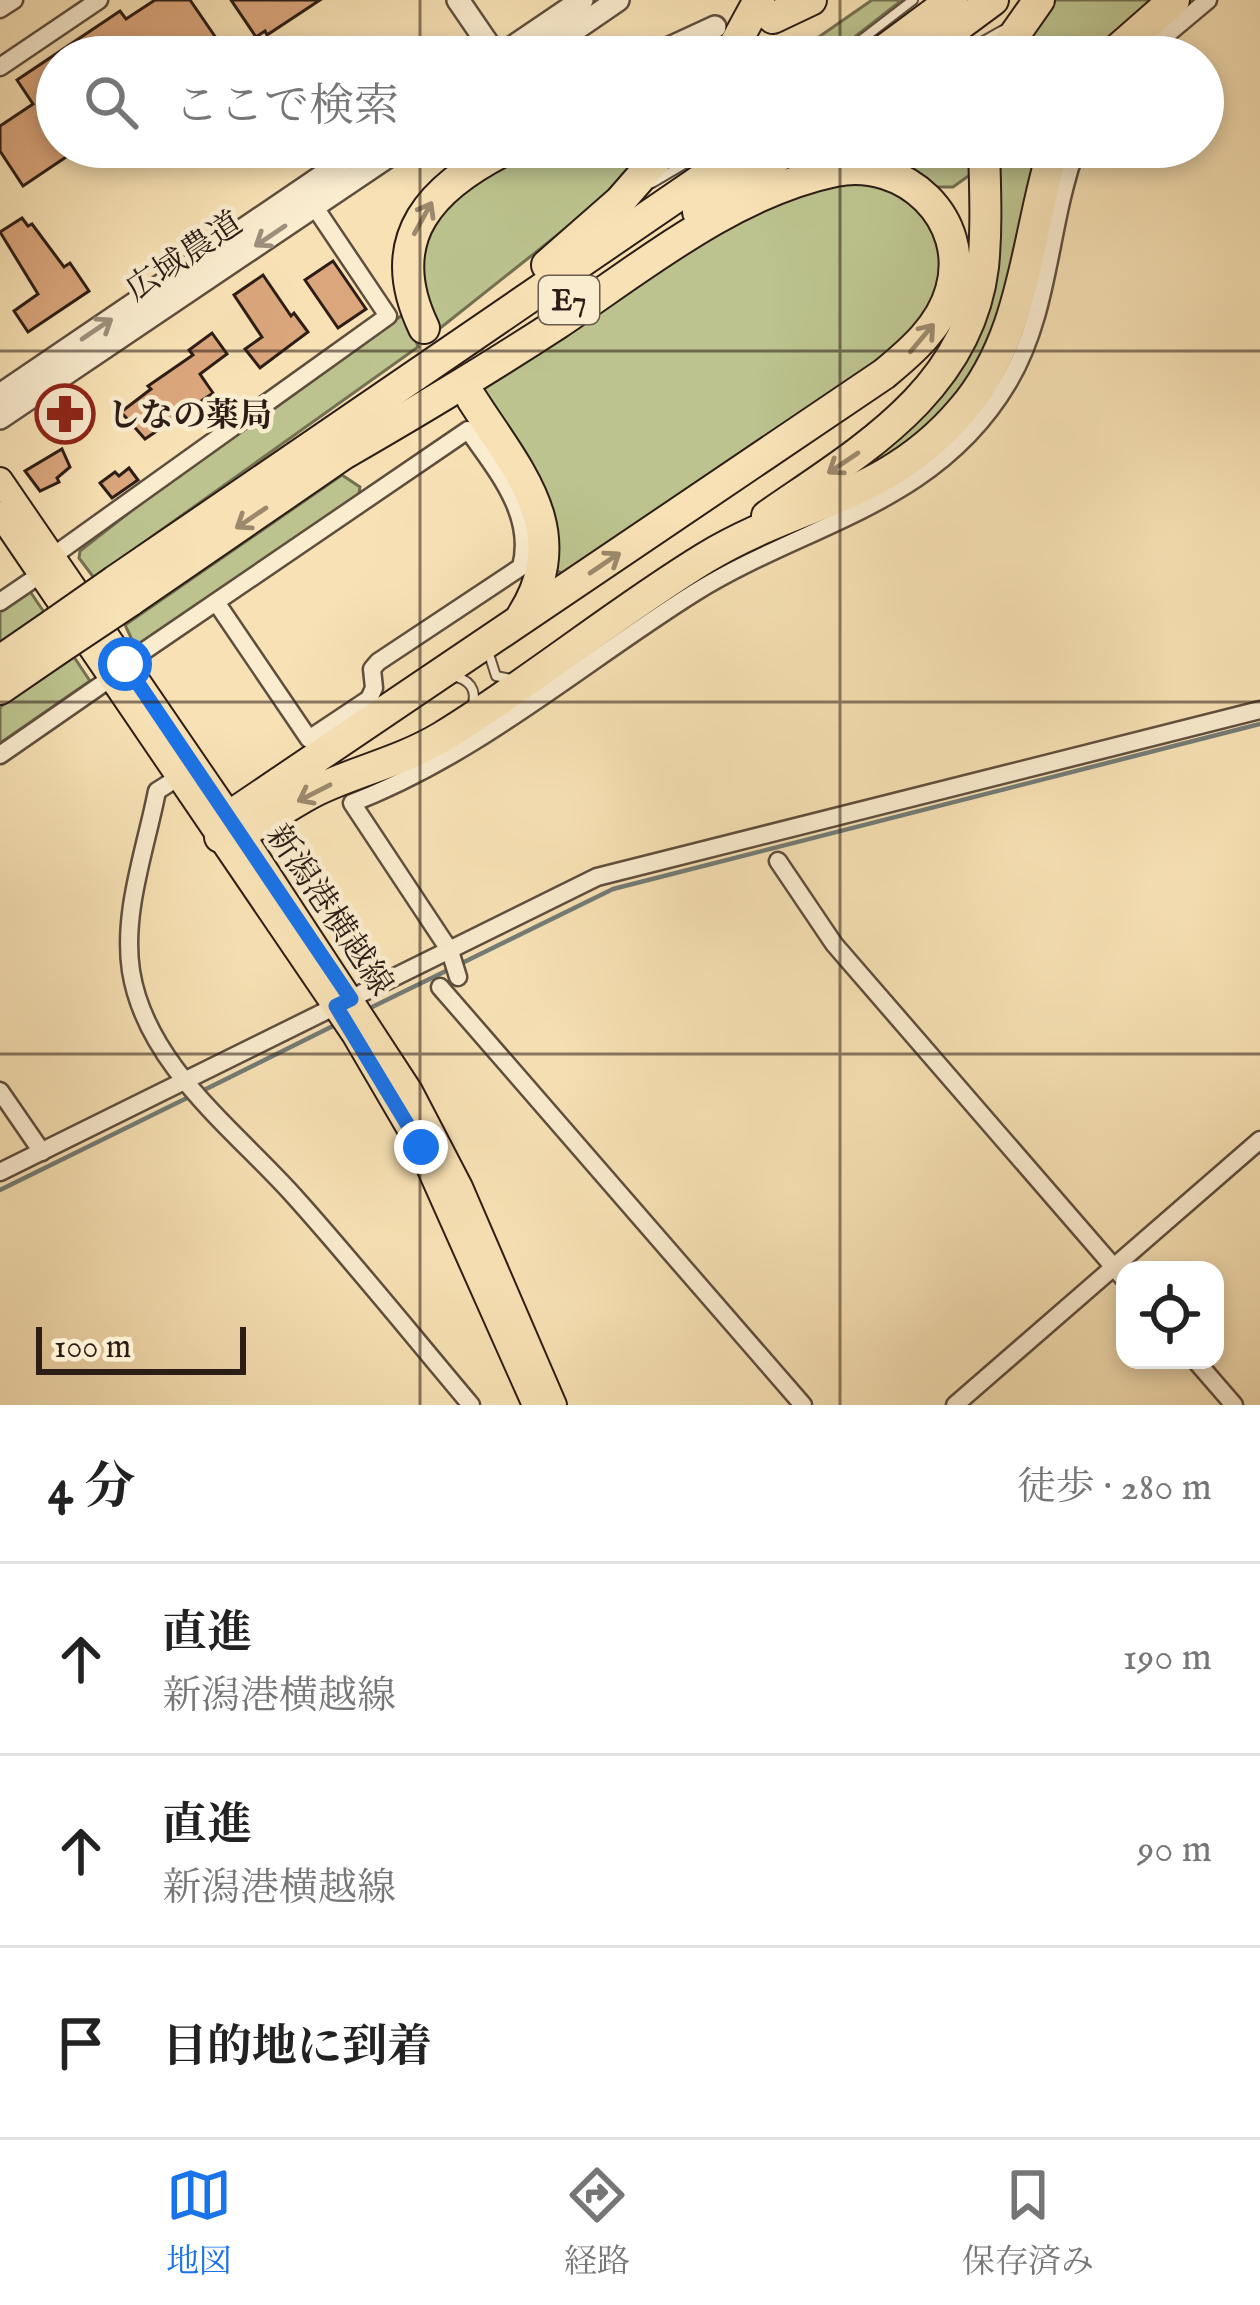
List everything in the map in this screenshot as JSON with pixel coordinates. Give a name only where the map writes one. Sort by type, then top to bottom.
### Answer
[{"type":"highway","points":[[727,36],[766,9],[811,0]]},
{"type":"highway","points":[[903,36],[952,0]]},
{"type":"highway","points":[[944,36],[993,0]]},
{"type":"highway","points":[[1133,36],[1174,0]]},
{"type":"highway","points":[[1013,36],[1033,5]]},
{"type":"highway","points":[[424,328],[409,278],[417,223],[455,178],[473,168]]},
{"type":"highway","points":[[338,444],[563,253],[649,168]]},
{"type":"highway","name":"E7","points":[[338,444],[720,168]]},
{"type":"highway","name":"E7","points":[[0,689],[61,633],[122,591],[760,168]]},
{"type":"highway","points":[[230,829],[438,677],[884,374],[928,334],[942,312],[956,265],[952,239],[942,215],[909,183],[862,168],[837,171],[757,200],[697,230],[473,380],[338,444]]},
{"type":"highway","points":[[230,829],[380,769],[466,721],[885,434],[934,383],[955,352],[971,314],[982,271],[984,168]]},
{"type":"highway","points":[[708,556],[882,478],[938,437],[965,407],[1002,347],[1014,316],[1049,168]]},
{"type":"highway","points":[[472,399],[526,484],[543,526],[541,577],[519,621]]},
{"type":"highway","name":"E7","points":[[0,661],[61,633]]},
{"type":"main road","name":"新潟港横越線","points":[[0,480],[47,565],[118,671],[230,829],[344,1003],[410,1091],[460,1187],[554,1405]]},
{"type":"main road","name":"新潟港横越線","points":[[0,514],[47,565]]},
{"type":"main road","name":"新潟港横越線","points":[[118,671],[178,777],[230,829]]},
{"type":"main road","name":"新潟港横越線","points":[[344,1003],[421,1147],[535,1405]]},
{"type":"street","points":[[0,9],[14,0]]},
{"type":"street","points":[[46,36],[99,0]]},
{"type":"street","points":[[458,0],[483,36]]},
{"type":"street","points":[[528,36],[582,0]]},
{"type":"street","points":[[566,36],[618,0]]},
{"type":"street","points":[[1165,36],[1208,0]]},
{"type":"street","points":[[0,67],[36,43]]},
{"type":"street","name":"広域農道","points":[[0,418],[309,198],[342,168]]},
{"type":"street","name":"広域農道","points":[[0,395],[364,168]]},
{"type":"street","points":[[458,977],[451,951],[352,802],[434,766],[697,592],[772,551],[874,507],[938,465],[988,412],[1024,351],[1071,168]]},
{"type":"street","points":[[0,602],[388,316],[309,198]]},
{"type":"street","points":[[0,754],[216,602],[468,430],[501,478],[525,536],[521,567],[378,662],[372,669],[374,688],[369,699],[309,739],[216,602]]},
{"type":"street","points":[[0,1172],[597,877],[1260,710]]},
{"type":"street","points":[[178,777],[157,791],[135,892],[130,966],[150,1032],[186,1081],[294,1196],[471,1405]]},
{"type":"street","points":[[778,861],[834,944],[1116,1271]]},
{"type":"street","points":[[440,987],[803,1405]]},
{"type":"street","points":[[0,1091],[42,1152]]},
{"type":"street","points":[[1133,1261],[1260,1140]]},
{"type":"street","points":[[955,1405],[1116,1276]]},
{"type":"street","points":[[1203,1369],[1234,1405]]},
{"type":"lane","points":[[866,36],[913,0]]},
{"type":"lane","points":[[993,36],[1033,5]]},
{"type":"lane","points":[[620,201],[677,168]]},
{"type":"lane","points":[[757,200],[810,168]]},
{"type":"lane","points":[[492,640],[488,659],[496,676],[516,680],[536,674]]},
{"type":"lane","points":[[438,677],[453,676],[470,684],[475,700],[466,721]]},
{"type":"green space","points":[[872,0],[902,0],[856,36],[820,36]]},
{"type":"green space","points":[[1054,0],[1155,0],[1118,36],[1024,36]]},
{"type":"green space","points":[[486,168],[631,168],[594,206],[439,329],[426,299],[421,244],[476,173]]},
{"type":"green space","points":[[873,168],[974,168],[953,187],[931,187]]},
{"type":"green space","points":[[987,168],[1041,168],[993,351],[922,444],[809,501],[946,382]]},
{"type":"green space","points":[[849,179],[906,197],[944,243],[937,304],[911,339],[572,575],[555,571],[478,392],[717,232],[768,204]]},
{"type":"green space","points":[[407,312],[418,347],[94,578],[79,558],[80,551],[222,440]]},
{"type":"green space","points":[[342,475],[360,487],[358,501],[167,630],[135,646],[125,625]]},
{"type":"green space","points":[[29,590],[44,612],[0,642],[0,609]]},
{"type":"green space","points":[[74,657],[90,681],[0,743],[0,707]]},
{"type":"building","points":[[155,0],[190,0],[215,36],[83,36],[120,11],[126,19]]},
{"type":"building","points":[[231,0],[320,0],[267,35],[265,31],[255,36]]},
{"type":"building","points":[[36,67],[36,168],[50,168],[23,186],[0,151],[0,126],[33,104],[17,80]]},
{"type":"building","points":[[22,218],[28,226],[32,224],[64,267],[70,263],[89,291],[28,332],[14,311],[38,294],[0,232]]},
{"type":"building","points":[[333,261],[366,309],[338,328],[305,280]]},
{"type":"building","points":[[263,275],[308,332],[260,368],[245,349],[262,337],[234,295]]},
{"type":"building","points":[[212,333],[227,354],[200,374],[213,393],[145,439],[121,412],[151,389],[148,386],[193,355],[189,350]]},
{"type":"building","points":[[76,397],[89,415],[65,431],[53,414]]},
{"type":"building","points":[[62,449],[70,467],[57,478],[59,482],[40,491],[25,471]]},
{"type":"building","points":[[129,468],[138,480],[112,498],[100,483]]},
{"type":"waterway","points":[[458,965],[613,889],[1260,724]]},
{"type":"waterway","points":[[366,1010],[448,970]]},
{"type":"waterway","points":[[200,1092],[335,1025]]},
{"type":"waterway","points":[[0,1190],[189,1097]]},
{"type":"place","name":"しなの薬局","points":[[65,414]]},
{"type":"route","points":[[125,664],[351,999],[336,1006],[421,1147]]}]
